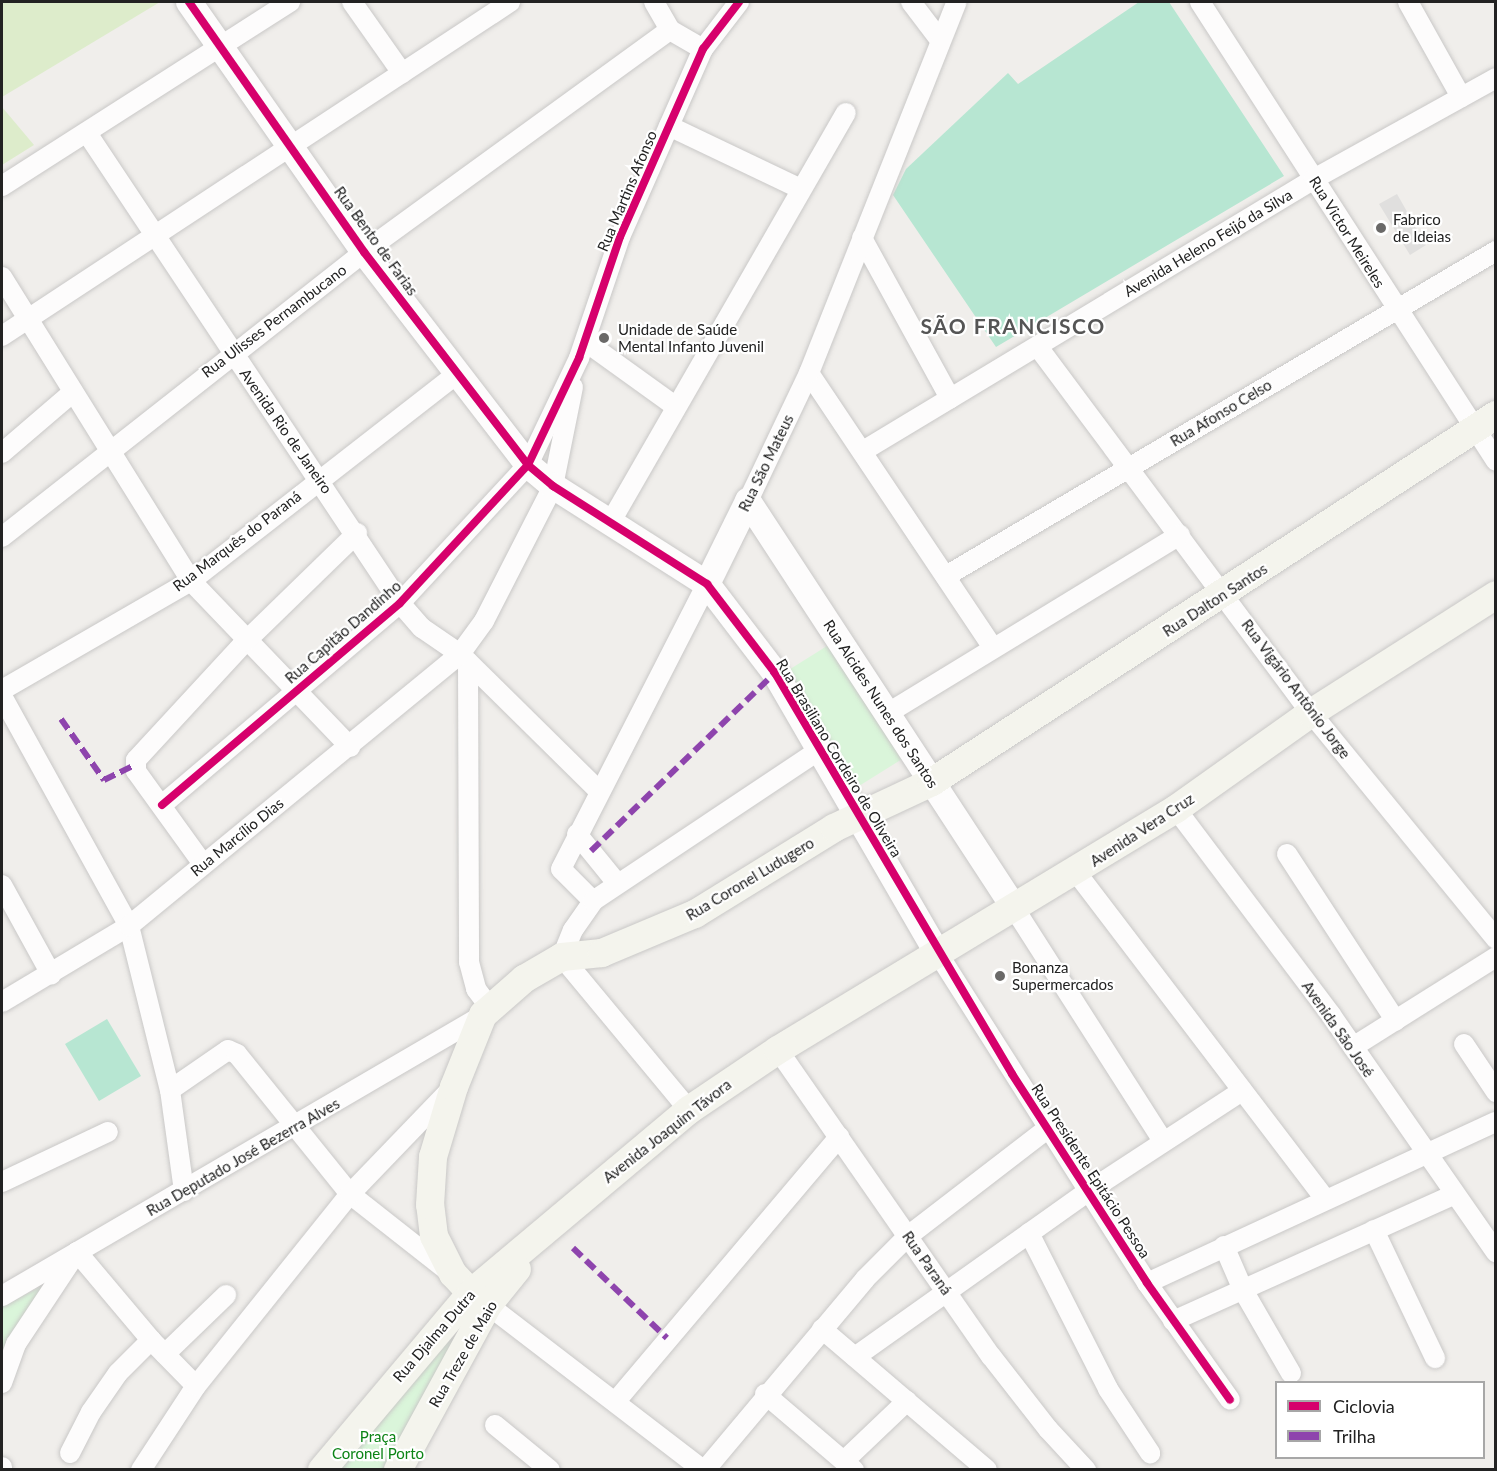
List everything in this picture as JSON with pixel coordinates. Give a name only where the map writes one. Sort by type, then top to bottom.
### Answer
[{"type":"main road","name":"Rua Dalton Santos","points":[[932,782],[1225,594],[1485,422]]},
{"type":"main road","name":"Avenida Vera Cruz","points":[[778,1050],[937,952],[1076,872],[1176,809],[1311,713],[1496,595]]},
{"type":"main road","name":"Rua Coronel Ludugero","points":[[562,957],[602,952],[695,914],[859,815],[932,782]]},
{"type":"main road","points":[[471,1291],[434,1236],[430,1205],[433,1157],[454,1087],[487,1012],[524,979],[562,957]]},
{"type":"main road","name":"Avenida Joaquim Távora","points":[[560,1217],[689,1110],[778,1050]]},
{"type":"main road","name":"Rua Treze de Maio","points":[[398,1470],[440,1394],[471,1291],[560,1217]]},
{"type":"main road","name":"Rua Djalma Dutra","points":[[322,1470],[471,1291]]},
{"type":"main road","points":[[402,1372],[423,1371],[435,1381],[440,1394]]},
{"type":"street","name":"Rua Bento de Farias","points":[[189,2],[292,143],[364,252],[528,465],[552,486],[707,584]]},
{"type":"street","points":[[2,186],[290,2]]},
{"type":"street","points":[[352,2],[402,73]]},
{"type":"street","points":[[2,336],[508,2]]},
{"type":"street","points":[[654,2],[670,30],[703,49]]},
{"type":"street","name":"Rua Martins Afonso","points":[[464,658],[552,486],[582,350],[620,237],[703,49],[739,2]]},
{"type":"street","points":[[910,2],[940,40]]},
{"type":"street","name":"Rua São Mateus","points":[[593,901],[561,869],[707,584],[808,373],[957,2]]},
{"type":"street","name":"Rua Victor Meireles","points":[[1200,2],[1394,308],[1485,422],[1496,461]]},
{"type":"street","points":[[1408,2],[1461,97]]},
{"type":"street","name":"Rua Ulisses Pernambucano","points":[[2,537],[231,354],[364,252],[670,30]]},
{"type":"street","name":"Avenida Heleno Feijó da Silva","points":[[863,451],[1314,179],[1496,78]]},
{"type":"street","points":[[610,523],[675,406],[846,113]]},
{"type":"street","points":[[669,126],[801,189]]},
{"type":"street","name":"Avenida Rio de Janeiro","points":[[87,133],[157,234],[231,354],[320,477],[400,603],[422,628],[464,658],[599,791]]},
{"type":"street","points":[[862,238],[950,398]]},
{"type":"street","name":"Rua Afonso Celso","points":[[946,576],[1394,308],[1496,251]]},
{"type":"street","points":[[2,277],[108,451],[191,580],[246,641],[350,747]]},
{"type":"street","name":"Rua Vigário Antônio Jorge","points":[[1038,347],[1225,594],[1311,713],[1496,939]]},
{"type":"street","points":[[582,350],[675,406]]},
{"type":"street","name":"Rua Martins Afonso","points":[[528,465],[582,350]]},
{"type":"street","name":"Rua Marquês do Paraná","points":[[2,690],[191,580],[320,477],[458,373]]},
{"type":"street","points":[[808,373],[863,451],[993,648]]},
{"type":"street","points":[[2,453],[72,393]]},
{"type":"street","name":"Rua Capitão Dandinho","points":[[162,805],[400,603],[528,465]]},
{"type":"street","name":"Rua Alcides Nunes dos Santos","points":[[748,501],[1014,908]]},
{"type":"street","points":[[203,864],[135,765],[246,641],[357,533]]},
{"type":"street","points":[[888,713],[1180,534]]},
{"type":"street","name":"Rua Brasiliano Cordeiro de Oliveira","points":[[707,584],[775,673],[937,952]]},
{"type":"street","points":[[464,658],[470,962],[476,988],[487,1012]]},
{"type":"street","name":"Rua Marcílio Dias","points":[[2,1002],[129,926],[203,864],[464,658]]},
{"type":"street","points":[[2,696],[129,926],[170,1090],[184,1191]]},
{"type":"street","points":[[689,1110],[562,957],[573,930],[593,901],[819,750]]},
{"type":"street","name":"Avenida São José","points":[[1176,809],[1353,1047],[1424,1154],[1496,1252]]},
{"type":"street","points":[[577,834],[617,883]]},
{"type":"street","points":[[1287,854],[1395,1022]]},
{"type":"street","points":[[1076,872],[1324,1198]]},
{"type":"street","points":[[2,885],[51,974]]},
{"type":"street","points":[[1014,908],[1163,1141]]},
{"type":"street","name":"Rua Presidente Epitácio Pessoa","points":[[937,952],[1047,1130],[1147,1283],[1230,1400]]},
{"type":"street","points":[[1353,1047],[1496,957]]},
{"type":"street","name":"Rua Deputado José Bezerra Alves","points":[[2,1296],[293,1128],[487,1012]]},
{"type":"street","points":[[1464,1044],[1496,1092]]},
{"type":"street","points":[[170,1090],[228,1050],[247,1065],[293,1128],[350,1194],[471,1291],[704,1470],[765,1394],[908,1236],[1047,1130]]},
{"type":"street","name":"Rua Paraná","points":[[778,1050],[1018,1394],[1086,1470]]},
{"type":"street","points":[[141,1470],[196,1386],[350,1194],[454,1087]]},
{"type":"street","points":[[855,1357],[946,1290],[1089,1191],[1242,1091]]},
{"type":"street","points":[[1147,1283],[1324,1198],[1496,1122]]},
{"type":"street","points":[[2,1182],[108,1132]]},
{"type":"street","points":[[615,1401],[839,1137]]},
{"type":"street","points":[[1173,1322],[1454,1195]]},
{"type":"street","points":[[1374,1230],[1435,1358]]},
{"type":"street","points":[[1029,1233],[1108,1389],[1150,1453]]},
{"type":"street","points":[[1224,1246],[1243,1290],[1291,1373]]},
{"type":"street","points":[[2,1383],[16,1344],[77,1252],[151,1340],[196,1386]]},
{"type":"street","points":[[165,1354],[226,1295]]},
{"type":"street","points":[[822,1329],[987,1470]]},
{"type":"street","points":[[70,1453],[91,1412],[118,1373],[151,1340]]},
{"type":"street","points":[[765,1394],[849,1465],[907,1401]]},
{"type":"street","points":[[495,1425],[550,1470]]},
{"type":"green space","points":[[2,2],[160,2],[2,97]]},
{"type":"green space","points":[[1139,2],[1169,2],[1284,176],[996,347],[893,195],[906,169],[1008,73],[1018,84]]},
{"type":"green space","points":[[2,107],[34,145],[2,165]]},
{"type":"green space","points":[[835,641],[907,756],[851,791],[779,676]]},
{"type":"green space","points":[[107,1019],[141,1076],[99,1101],[65,1044]]},
{"type":"green space","points":[[59,1277],[2,1368],[2,1307]]},
{"type":"green space","name":"Praça Coronel Porto","points":[[453,1316],[470,1319],[392,1469],[329,1470]]},
{"type":"shaded area","points":[[1397,194],[1426,245],[1410,255],[1379,204]]},
{"type":"marked path","points":[[591,851],[775,673]]},
{"type":"marked path","points":[[61,719],[104,780],[135,765]]},
{"type":"marked path","points":[[573,1248],[667,1338]]},
{"type":"cycle path","points":[[189,2],[364,252],[528,465],[553,486],[707,584],[775,673],[1012,1074],[1147,1283],[1230,1400]]},
{"type":"cycle path","points":[[162,805],[400,603],[528,465],[579,358],[620,237],[703,49],[739,2]]},
{"type":"place","name":"Fabrico de Ideias","points":[[1381,228]]},
{"type":"place","name":"Unidade de Saúde Mental Infanto Juvenil","points":[[604,338]]},
{"type":"place","name":"Bonanza Supermercados","points":[[1000,976]]},
{"type":"district","name":"SÃO FRANCISCO","points":[[1013,326]]}]
